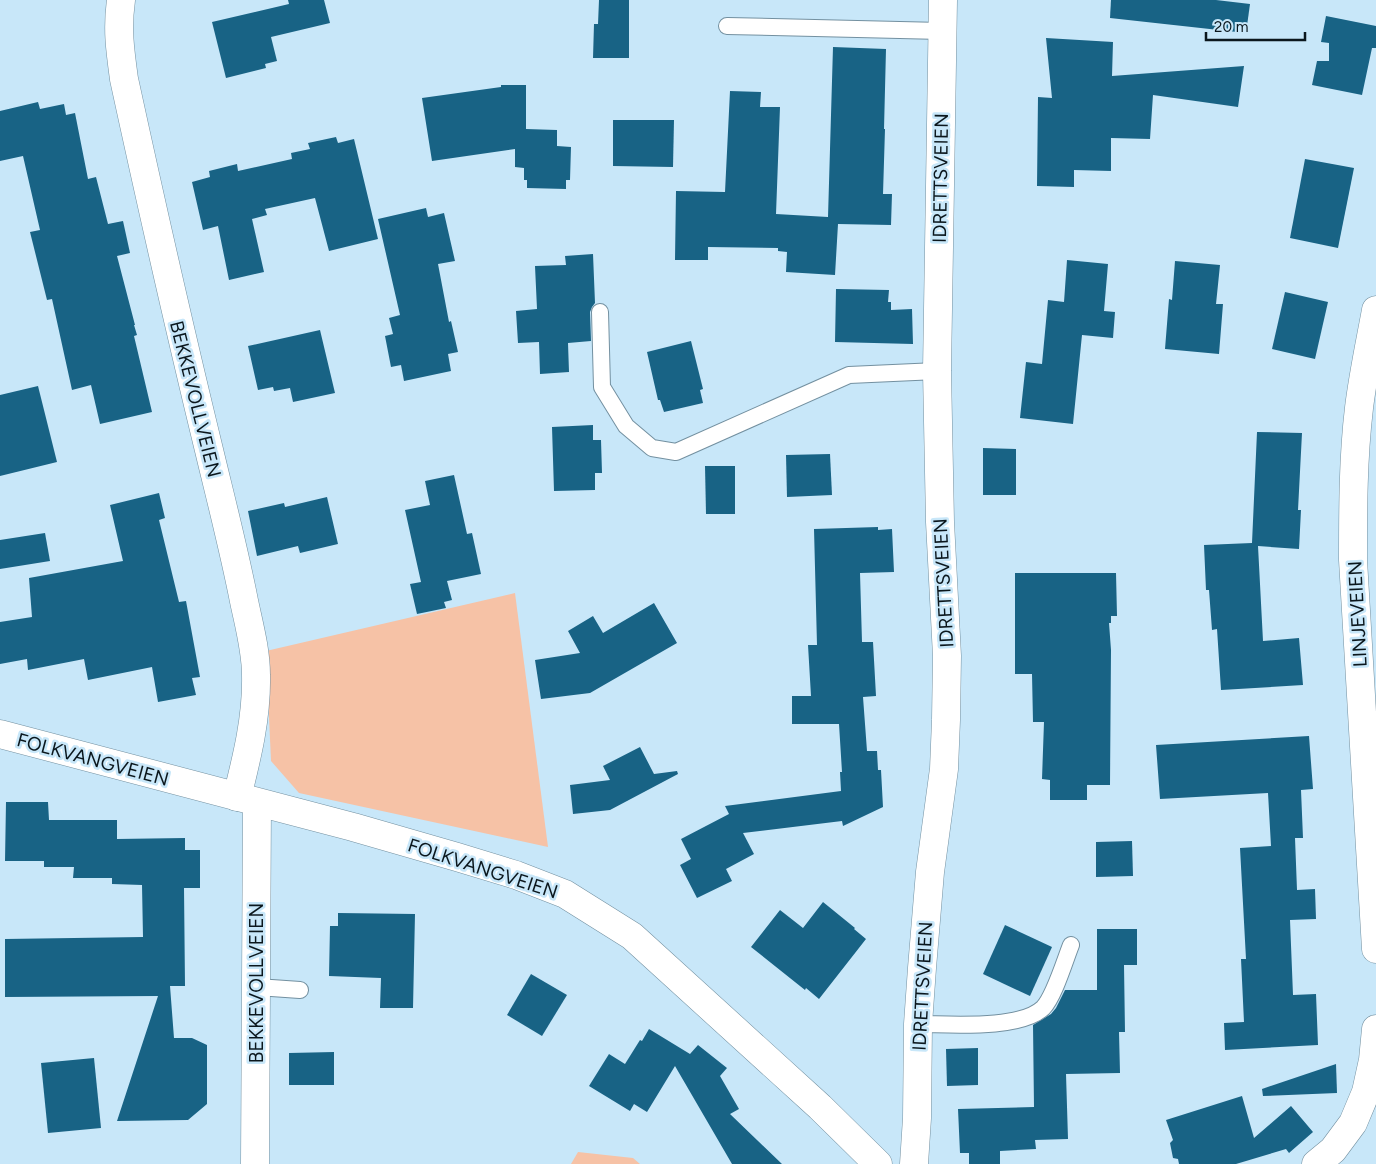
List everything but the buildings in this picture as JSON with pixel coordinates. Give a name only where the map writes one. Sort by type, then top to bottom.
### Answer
[{"type":"street","name":"BEKKEVOLLVEIEN","points":[[121,0],[118,21],[124,79],[176,313],[236,559],[252,638],[256,672],[254,720],[248,755],[247,800],[257,987],[255,1164]]},
{"type":"street","name":"IDRETTSVEIEN","points":[[914,1164],[917,1118],[918,1024],[922,968],[930,872],[944,768],[946,720],[947,656],[940,522],[937,370],[943,0]]},
{"type":"street","name":"LINJEVEIEN","points":[[1376,310],[1360,406],[1356,446],[1353,560],[1376,948]]},
{"type":"street","name":"FOLKVANGVEIEN","points":[[0,734],[353,827],[516,875],[565,894],[632,936],[820,1107],[878,1164]]},
{"type":"street","points":[[1316,1164],[1333,1150],[1353,1122],[1366,1092],[1373,1060],[1376,1030]]},
{"type":"lane","points":[[727,26],[942,31]]},
{"type":"lane","points":[[600,312],[602,387],[626,426],[652,448],[676,452],[849,375],[937,370]]},
{"type":"lane","points":[[918,1024],[990,1024],[1031,1016],[1043,1008],[1050,997],[1071,945]]},
{"type":"lane","points":[[257,987],[300,990]]},
{"type":"shaded area","points":[[515,593],[548,847],[299,793],[271,761],[266,651]]},
{"type":"shaded area","points":[[578,1152],[633,1158],[640,1164],[571,1164]]}]
